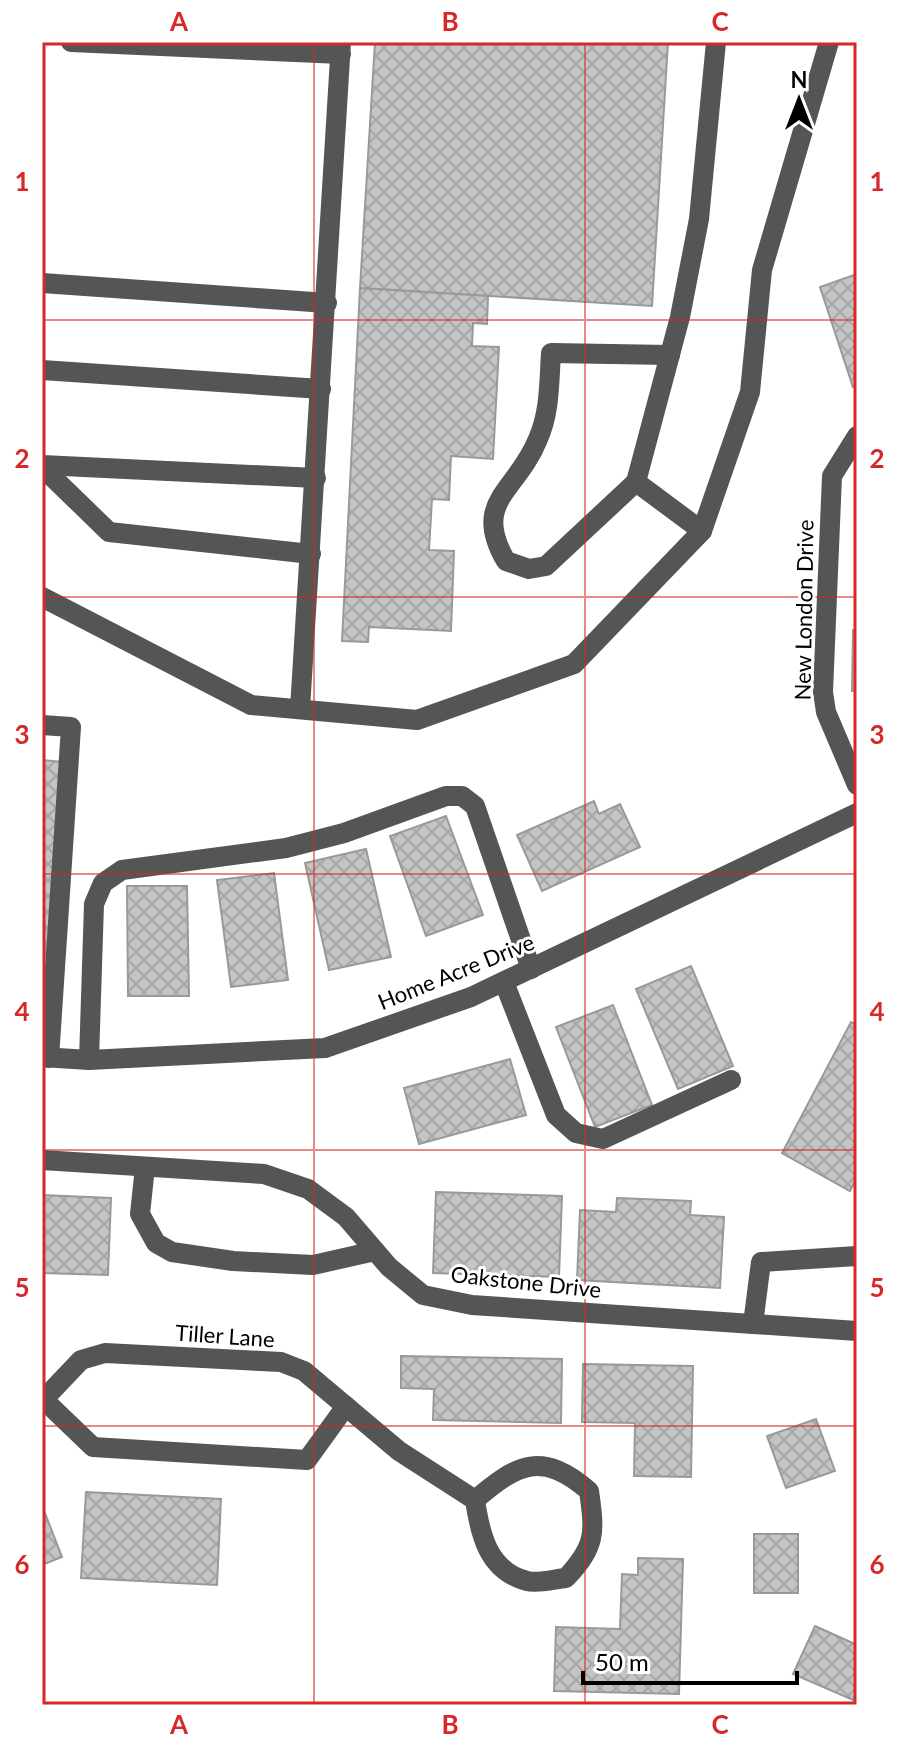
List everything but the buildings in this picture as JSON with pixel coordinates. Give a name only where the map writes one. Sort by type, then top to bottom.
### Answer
[{"type":"street","points":[[71,42],[341,48],[300,709]]},
{"type":"street","points":[[670,355],[551,353],[547,414],[527,461],[491,517],[492,533],[506,561],[529,569],[546,566],[636,482],[670,355],[699,219],[716,42]]},
{"type":"street","points":[[42,597],[251,705],[417,720],[574,664],[702,531],[750,392],[762,270],[829,42]]},
{"type":"street","points":[[42,283],[327,303]]},
{"type":"street","points":[[42,370],[321,389]]},
{"type":"street","name":"New London Drive","points":[[857,436],[832,476],[823,692],[826,712],[857,785]]},
{"type":"street","points":[[42,466],[316,478]]},
{"type":"street","points":[[42,466],[109,532],[311,554]]},
{"type":"street","points":[[636,482],[702,531]]},
{"type":"street","points":[[42,725],[71,727],[48,986],[46,1058]]},
{"type":"street","points":[[89,1060],[94,904],[103,883],[122,870],[286,848],[344,833],[446,796],[462,796],[475,806],[531,969]]},
{"type":"street","name":"Home Acre Drive","points":[[46,1058],[89,1060],[325,1048],[471,997],[857,813]]},
{"type":"street","points":[[504,982],[556,1115],[576,1133],[603,1139],[731,1080]]},
{"type":"street","name":"Oakstone Drive","points":[[42,1160],[264,1174],[308,1189],[346,1217],[375,1251],[423,1295],[472,1305],[857,1331]]},
{"type":"street","points":[[145,1167],[140,1214],[145,1229],[156,1243],[172,1252],[233,1261],[313,1265],[375,1251]]},
{"type":"street","points":[[753,1324],[761,1262],[857,1256]]},
{"type":"street","name":"Tiller Lane","points":[[43,1400],[81,1360],[105,1353],[281,1362],[304,1371],[399,1451],[475,1500]]},
{"type":"street","points":[[43,1400],[93,1447],[307,1460],[346,1406]]},
{"type":"street","points":[[538,1464],[567,1472],[589,1491],[594,1525],[587,1555],[566,1578],[528,1582],[494,1562],[480,1537],[475,1500],[507,1472],[538,1464]]}]
